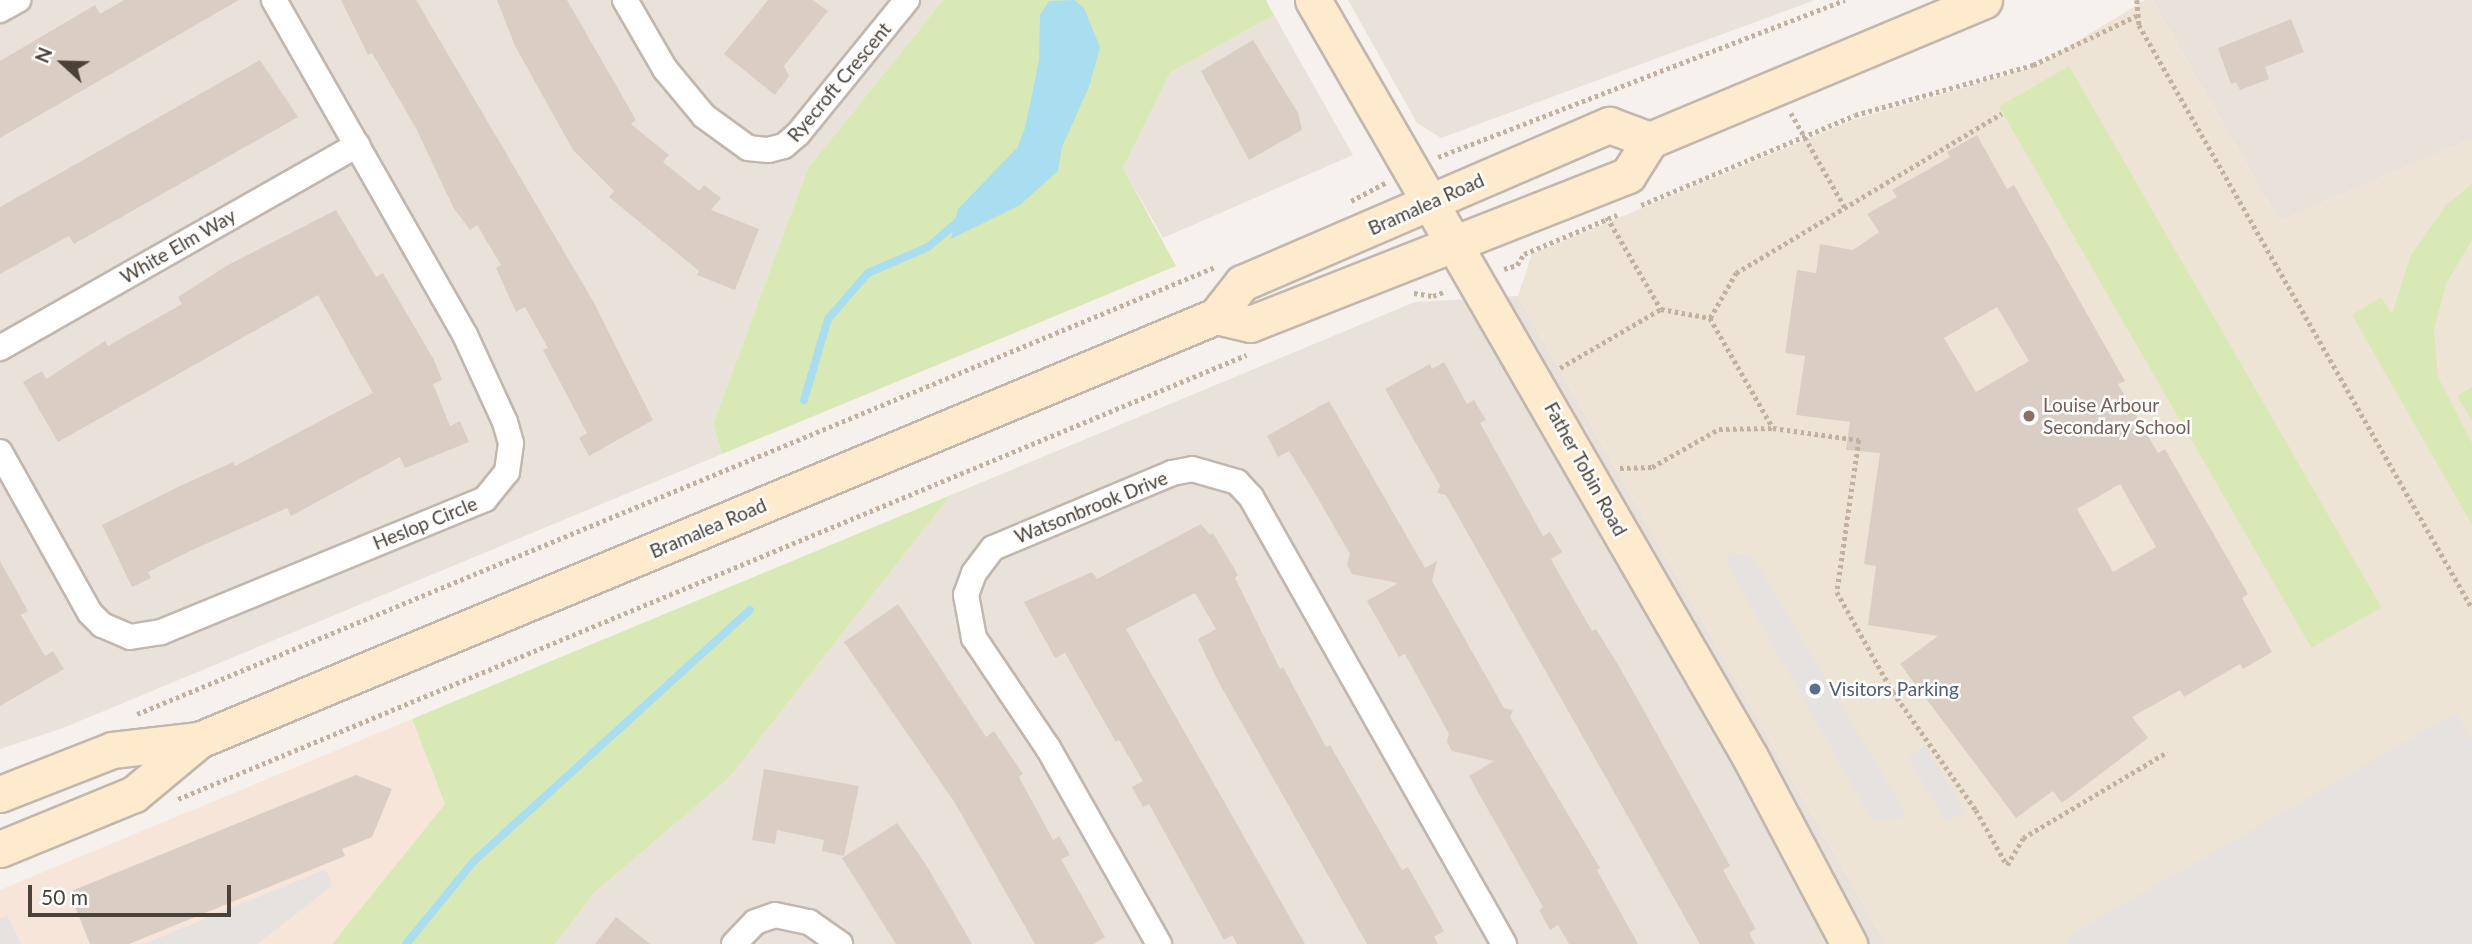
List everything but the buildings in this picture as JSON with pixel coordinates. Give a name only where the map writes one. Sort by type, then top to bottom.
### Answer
[{"type":"main road","name":"Father Tobin Road","points":[[1313,0],[1456,243],[1750,757],[1843,942]]},
{"type":"main road","points":[[1216,316],[1250,324],[1456,243],[1601,204],[1628,175],[1650,140],[1984,0]]},
{"type":"main road","name":"Bramalea Road","points":[[0,794],[112,750],[199,740],[1216,316],[1242,283],[1609,125],[1650,140]]},
{"type":"main road","name":"Bramalea Road","points":[[0,849],[134,794],[199,740]]},
{"type":"street","points":[[0,10],[18,0]]},
{"type":"street","name":"Heslop Circle","points":[[0,452],[90,613],[102,625],[130,637],[161,632],[492,492],[508,472],[511,458],[505,422],[465,335],[274,0]]},
{"type":"street","name":"Ryecroft Crescent","points":[[625,0],[664,69],[704,116],[748,148],[768,150],[784,146],[799,134],[907,0]]},
{"type":"street","name":"White Elm Way","points":[[0,348],[357,145]]},
{"type":"street","name":"Watsonbrook Drive","points":[[1159,944],[1048,748],[974,638],[966,595],[974,573],[993,548],[1172,473],[1192,469],[1237,482],[1251,497],[1504,944]]},
{"type":"street","points":[[734,944],[755,922],[775,915],[808,922],[840,944]]},
{"type":"path","points":[[1454,149],[1845,0]]},
{"type":"path","points":[[2137,0],[2136,16],[2472,608]]},
{"type":"path","points":[[1632,209],[1855,115],[2033,65],[2136,16]]},
{"type":"path","points":[[1779,86],[1803,138],[1846,209]]},
{"type":"path","points":[[1710,318],[1736,273],[2002,113]]},
{"type":"path","points":[[1343,210],[1354,197]]},
{"type":"path","points":[[1601,204],[1620,214]]},
{"type":"path","points":[[1517,265],[1524,254],[1601,204]]},
{"type":"path","points":[[1601,204],[1661,309]]},
{"type":"path","points":[[132,717],[1229,261]]},
{"type":"path","points":[[1556,370],[1661,309],[1710,318],[1773,428]]},
{"type":"path","points":[[173,802],[1259,350]]},
{"type":"path","points":[[1610,465],[1638,470],[1666,461],[1719,429],[1773,428],[1859,440],[1836,592],[1893,692],[1976,810],[2007,864],[2023,838],[2167,752]]},
{"type":"shaded area","points":[[0,0],[943,0],[808,168],[713,424],[722,454],[63,728],[0,749]]},
{"type":"shaded area","points":[[1348,0],[1815,0],[1441,138],[1417,123]]},
{"type":"shaded area","name":"Louise Arbour Secondary School","points":[[2145,0],[2152,0],[2279,221],[2472,139],[2472,944],[1886,944],[1518,296],[1532,254],[1853,120],[2035,67]]},
{"type":"shaded area","points":[[2152,0],[2472,0],[2472,139],[2279,221]]},
{"type":"shaded area","points":[[1274,15],[1353,155],[1163,238],[1123,168],[1170,73]]},
{"type":"shaded area","points":[[1518,296],[1886,944],[555,944],[594,893],[729,778],[951,495],[1415,302]]},
{"type":"shaded area","name":"Visitors Parking","points":[[1728,553],[1752,555],[1908,817],[1872,820],[1726,562]]},
{"type":"shaded area","points":[[2456,713],[2472,740],[2472,944],[2068,944],[2065,938]]},
{"type":"shaded area","points":[[412,719],[445,804],[332,944],[0,944],[0,890]]},
{"type":"shaded area","points":[[1926,746],[1964,812],[1946,822],[1908,757]]},
{"type":"shaded area","points":[[326,869],[332,886],[257,944],[144,944]]},
{"type":"shaded area","points":[[7,915],[21,944],[0,944],[0,919]]},
{"type":"green space","points":[[943,0],[1266,0],[1274,15],[1170,73],[1123,168],[1176,266],[722,454],[713,424],[808,168]]},
{"type":"green space","points":[[2069,66],[2382,607],[2311,648],[1999,106]]},
{"type":"green space","points":[[2472,184],[2472,240],[2446,284],[2434,329],[2438,377],[2472,443],[2472,525],[2352,315],[2381,297],[2392,314],[2411,255],[2446,205]]},
{"type":"green space","points":[[2472,387],[2472,421],[2457,396]]},
{"type":"green space","points":[[951,495],[729,778],[594,893],[555,944],[332,944],[445,804],[412,719]]},
{"type":"water","points":[[1074,0],[1084,8],[1100,47],[1089,87],[1062,147],[1058,171],[1020,205],[951,239],[958,209],[1017,148],[1025,128],[1039,60],[1040,15],[1049,1]]},
{"type":"waterway","points":[[804,400],[828,319],[868,273],[928,247],[960,220]]},
{"type":"waterway","points":[[406,944],[474,861],[750,610]]},
{"type":"place","name":"Louise Arbour Secondary School","points":[[2029,416]]},
{"type":"place","name":"Visitors Parking","points":[[1815,689]]}]
